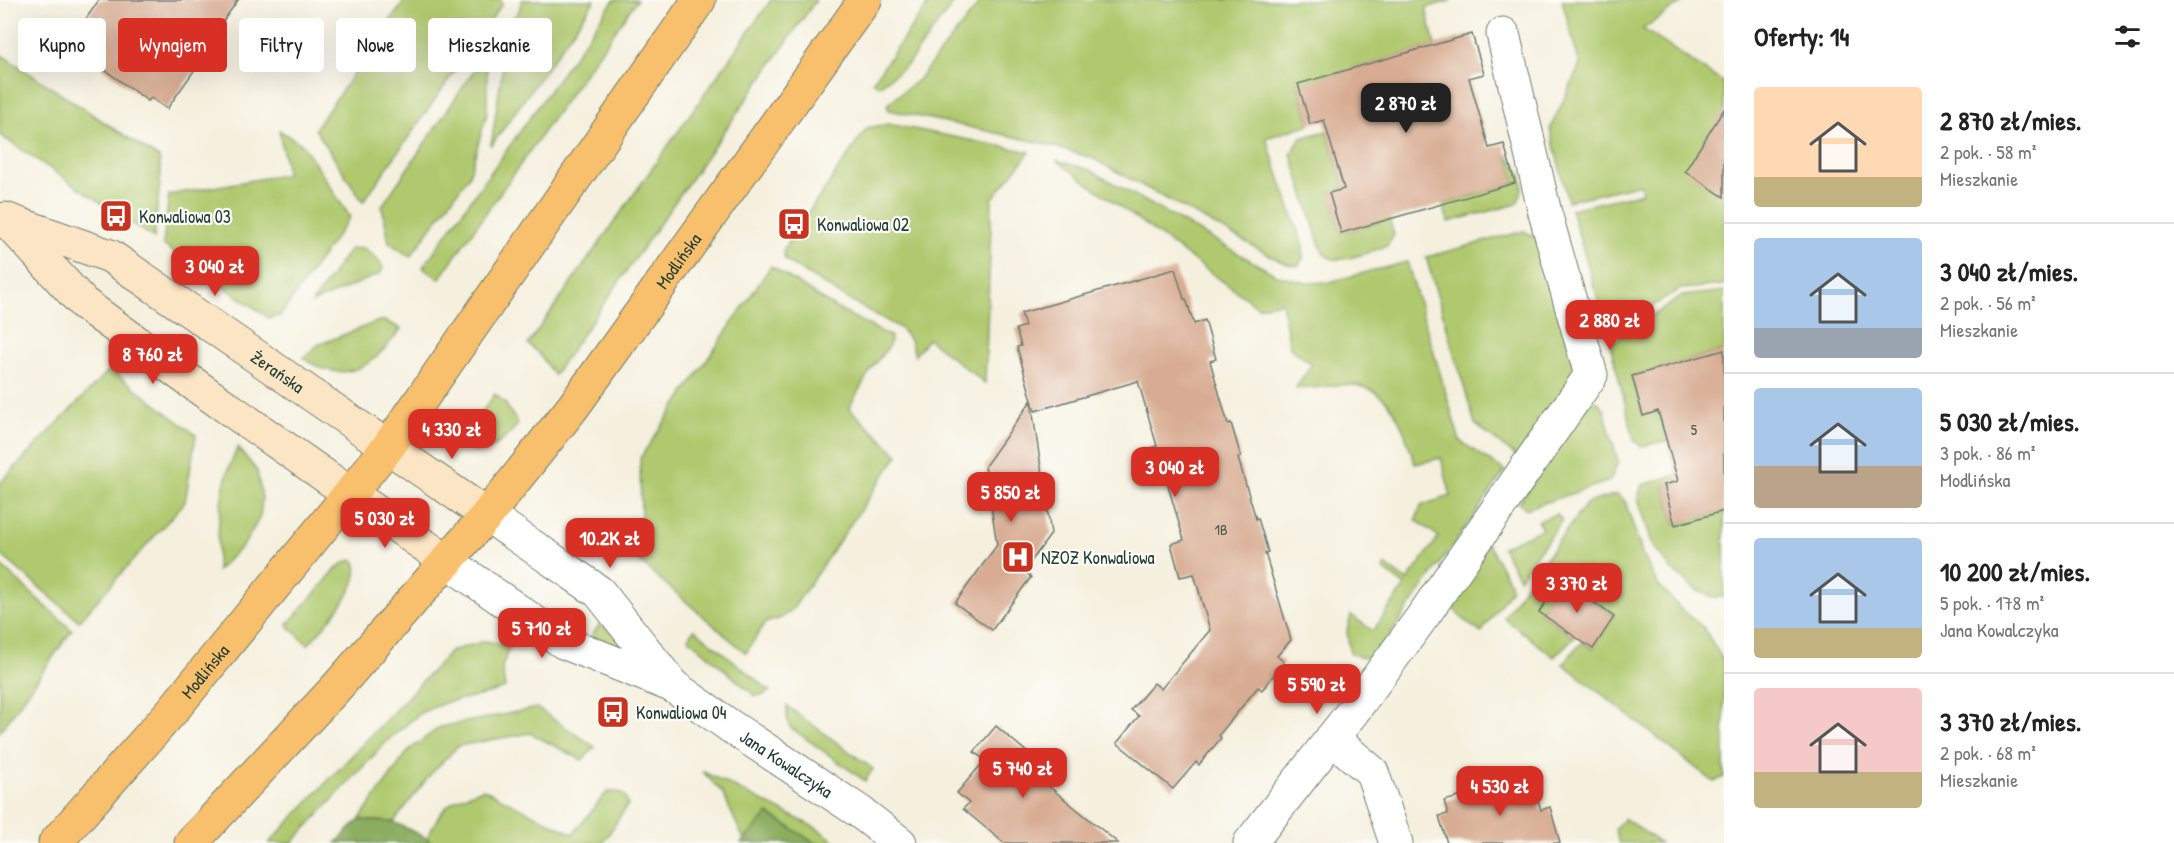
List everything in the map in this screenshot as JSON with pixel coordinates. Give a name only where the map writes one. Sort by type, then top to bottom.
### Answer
[{"type":"main road","name":"Modlińska","points":[[55,843],[172,711],[388,447],[699,0]]},
{"type":"main road","name":"Modlińska","points":[[191,843],[336,688],[487,515],[573,407],[865,0]]},
{"type":"street","points":[[1250,843],[1332,738],[1422,616],[1591,375],[1545,213],[1503,34]]},
{"type":"street","name":"Żerańska","points":[[3,217],[110,256],[388,447]]},
{"type":"street","name":"Żerańska","points":[[3,217],[83,303],[351,494]]},
{"type":"street","points":[[388,447],[487,515]]},
{"type":"street","points":[[351,494],[448,562]]},
{"type":"street","name":"Jana Kowalczyka","points":[[487,515],[599,592],[673,686]]},
{"type":"street","name":"Jana Kowalczyka","points":[[448,562],[563,642],[673,686],[860,812],[900,843]]},
{"type":"street","points":[[1332,738],[1372,772],[1395,843]]},
{"type":"green space","points":[[405,0],[501,0],[502,4],[492,18],[428,18],[428,72],[454,72],[363,202],[315,129],[355,72],[416,72],[416,18],[392,18]]},
{"type":"green space","points":[[522,0],[595,0],[552,60],[552,18],[513,18],[519,11]]},
{"type":"green space","points":[[614,0],[637,0],[439,279],[423,267]]},
{"type":"green space","points":[[771,0],[816,0],[554,375],[539,354],[528,344]]},
{"type":"green space","points":[[931,0],[956,0],[907,65],[879,86],[873,81]]},
{"type":"green space","points":[[982,0],[1452,0],[1426,8],[1435,45],[1298,85],[1310,124],[1266,138],[1303,246],[1303,258],[1298,266],[1284,263],[1092,158],[1038,142],[889,110],[887,105],[918,80]]},
{"type":"green space","points":[[1562,0],[1685,0],[1643,29],[1724,83],[1724,285],[1680,289],[1608,334],[1571,209],[1642,193],[1641,184],[1568,201],[1550,129],[1580,65]]},
{"type":"green space","points":[[0,54],[18,66],[18,72],[28,72],[159,158],[161,172],[154,238],[0,135]]},
{"type":"green space","points":[[473,72],[487,72],[487,113],[469,176],[410,257],[389,242],[382,206]]},
{"type":"green space","points":[[502,72],[544,72],[491,146]]},
{"type":"green space","points":[[888,124],[1030,152],[992,199],[985,383],[928,339],[915,355],[910,340],[900,328],[844,297],[785,260],[783,251],[788,242],[867,128]]},
{"type":"green space","points":[[279,130],[303,145],[350,217],[280,316],[269,318],[163,245],[169,195],[287,174]]},
{"type":"green space","points":[[1327,131],[1344,189],[1330,193],[1341,233],[1389,219],[1394,235],[1387,246],[1339,259],[1326,256],[1323,251],[1291,153],[1301,138]]},
{"type":"green space","points":[[1507,155],[1517,167],[1522,178],[1522,189],[1517,204],[1448,222],[1443,204],[1515,183]]},
{"type":"green space","points":[[1056,160],[1090,170],[1278,276],[1307,283],[1329,282],[1407,262],[1460,441],[1505,471],[1377,653],[1364,658],[1350,652],[1347,631],[1351,615],[1373,631],[1405,586],[1383,569],[1385,565],[1407,581],[1439,537],[1416,520],[1421,506],[1451,496],[1441,458],[1415,464],[1405,434],[1392,408],[1382,397],[1371,390],[1356,385],[1296,388],[1312,364],[1290,348],[1282,302],[1258,307]]},
{"type":"green space","points":[[1524,231],[1538,240],[1575,365],[1573,379],[1517,457],[1475,424],[1426,257]]},
{"type":"green space","points":[[364,248],[380,262],[383,268],[380,274],[312,303],[350,249]]},
{"type":"green space","points":[[771,266],[834,307],[891,337],[889,346],[871,369],[849,408],[898,455],[792,610],[781,618],[765,623],[746,653],[633,556],[641,522],[640,458]]},
{"type":"green space","points":[[1724,291],[1724,350],[1632,376],[1643,416],[1658,411],[1667,441],[1641,446],[1635,442],[1610,344],[1682,296]]},
{"type":"green space","points":[[379,321],[386,321],[401,329],[378,355],[359,368],[337,372],[321,368],[303,358],[318,345]]},
{"type":"green space","points":[[110,369],[196,435],[185,502],[79,621],[0,554],[0,483]]},
{"type":"green space","points":[[495,394],[505,403],[518,424],[503,440],[491,448],[471,450],[466,440],[472,425]]},
{"type":"green space","points":[[1590,400],[1598,402],[1604,409],[1618,462],[1610,481],[1526,509],[1519,503]]},
{"type":"green space","points":[[238,447],[257,471],[262,498],[260,517],[245,543],[217,571],[220,507],[226,476]]},
{"type":"green space","points":[[1676,475],[1678,481],[1664,485],[1675,525],[1724,511],[1724,597],[1713,597],[1696,590],[1670,568],[1653,546],[1638,498],[1642,485]]},
{"type":"green space","points":[[1617,494],[1625,501],[1642,553],[1658,585],[1704,628],[1724,662],[1724,777],[1714,782],[1563,664],[1582,642],[1593,649],[1614,616],[1562,579],[1539,612],[1574,637],[1554,657],[1504,618],[1587,503]]},
{"type":"green space","points":[[1557,514],[1562,520],[1519,578],[1502,547],[1542,529],[1538,521]]},
{"type":"green space","points":[[1488,544],[1510,583],[1511,589],[1481,633],[1461,617],[1454,604],[1455,595],[1464,576]]},
{"type":"green space","points":[[354,560],[357,570],[349,593],[342,605],[308,645],[287,625],[337,568],[347,561]]},
{"type":"green space","points":[[0,565],[72,630],[0,732]]},
{"type":"green space","points":[[600,624],[642,654],[644,659],[591,636]]},
{"type":"green space","points":[[694,629],[770,691],[755,696],[688,638]]},
{"type":"green space","points":[[485,641],[510,645],[502,667],[505,688],[447,702],[422,712],[390,738],[292,843],[269,843],[451,651]]},
{"type":"green space","points":[[787,706],[873,769],[865,781],[790,727]]},
{"type":"green space","points":[[537,708],[595,747],[582,760],[530,733],[458,746],[429,776],[394,822],[359,820],[409,750],[440,727]]},
{"type":"green space","points":[[702,771],[818,829],[837,843],[815,843],[769,814],[744,840],[722,792]]},
{"type":"green space","points":[[483,789],[573,834],[607,792],[618,792],[625,796],[628,804],[603,843],[431,843],[427,838],[443,811],[454,801]]},
{"type":"green space","points":[[768,814],[815,843],[741,843]]},
{"type":"green space","points":[[1624,818],[1660,843],[1619,843],[1615,830]]},
{"type":"green space","points":[[359,820],[394,822],[427,838],[431,843],[336,843]]},
{"type":"building","points":[[99,0],[238,0],[225,18],[118,18],[118,72],[193,72],[167,109],[151,98],[148,101],[106,71],[106,18],[86,18]]},
{"type":"building","points":[[1472,34],[1484,74],[1469,78],[1489,148],[1504,144],[1515,183],[1341,233],[1329,193],[1344,189],[1324,120],[1310,124],[1298,84]]},
{"type":"building","points":[[1724,109],[1724,197],[1685,171]]},
{"type":"building","points":[[1175,269],[1194,324],[1205,320],[1216,359],[1210,361],[1228,424],[1231,423],[1241,457],[1238,458],[1268,552],[1265,553],[1291,640],[1277,656],[1284,662],[1262,690],[1258,687],[1219,735],[1221,738],[1199,765],[1196,762],[1173,789],[1117,743],[1139,716],[1131,710],[1154,683],[1161,689],[1210,630],[1194,574],[1180,577],[1171,544],[1184,540],[1166,479],[1153,483],[1144,450],[1157,446],[1138,381],[1035,411],[1017,347],[1021,346],[1016,329],[1025,326],[1021,313]]},
{"type":"building","points":[[1724,350],[1724,511],[1675,525],[1664,485],[1678,481],[1658,411],[1643,416],[1632,376]]},
{"type":"building","points":[[1031,401],[1051,534],[1024,571],[1031,577],[992,630],[955,603],[997,545],[985,466]]},
{"type":"building","points":[[1562,579],[1614,617],[1593,649],[1539,612]]},
{"type":"building","points":[[996,726],[1054,775],[1046,784],[1118,843],[1004,843],[963,809],[969,803],[957,793],[985,760],[974,752]]},
{"type":"building","points":[[1531,777],[1541,810],[1550,807],[1560,843],[1447,843],[1439,816],[1448,814],[1444,801]]},
{"type":"place","name":"Konwaliowa 03","points":[[116,216]]},
{"type":"place","name":"Konwaliowa 02","points":[[794,224]]},
{"type":"place","name":"NZOZ Konwaliowa","points":[[1018,557]]},
{"type":"place","name":"Konwaliowa 04","points":[[613,712]]}]
